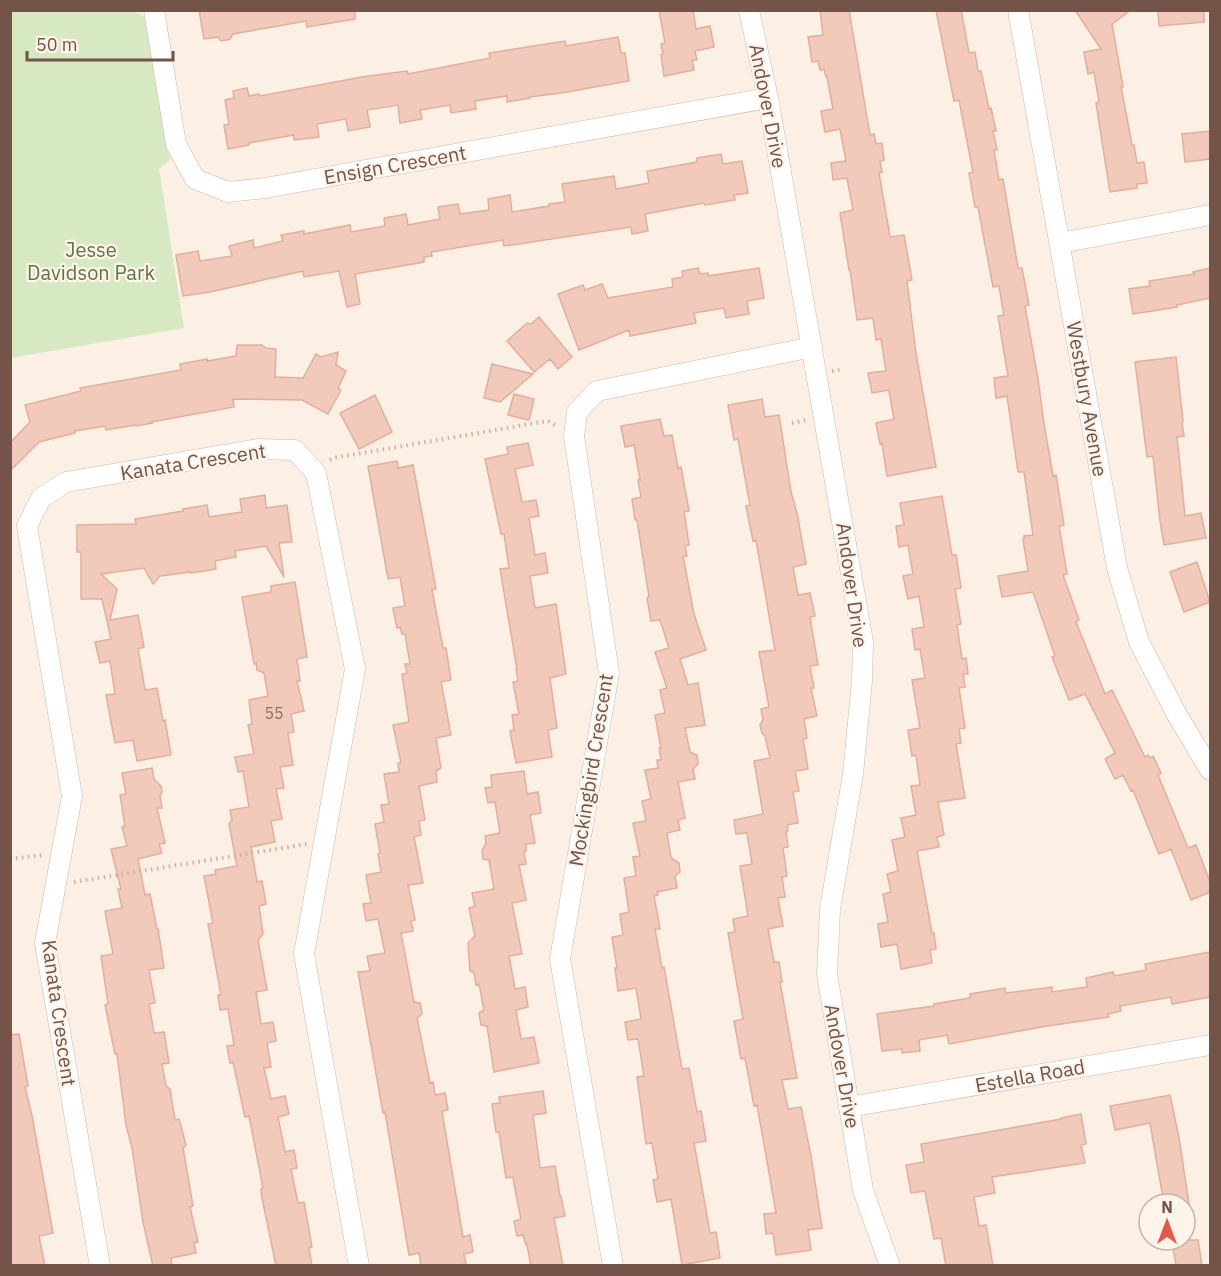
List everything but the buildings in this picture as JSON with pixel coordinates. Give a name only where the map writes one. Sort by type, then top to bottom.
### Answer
[{"type":"street","name":"Ensign Crescent","points":[[154,10],[176,144],[195,179],[228,192],[276,186],[768,98]]},
{"type":"street","name":"Andover Drive","points":[[749,10],[768,98],[863,642],[862,681],[853,774],[830,909],[827,974],[863,1190],[890,1266]]},
{"type":"street","name":"Westbury Avenue","points":[[1018,10],[1120,579],[1139,642],[1176,713],[1210,770]]},
{"type":"street","points":[[1060,243],[1210,215]]},
{"type":"street","name":"Mockingbird Crescent","points":[[614,1266],[560,959],[609,674],[574,436],[577,412],[597,391],[812,347]]},
{"type":"street","name":"Kanata Crescent","points":[[100,1266],[45,943],[72,796],[27,526],[41,498],[66,482],[258,448],[296,450],[316,473],[355,669],[304,954],[359,1266]]},
{"type":"street","name":"Estella Road","points":[[849,1107],[1210,1045]]},
{"type":"path","points":[[316,473],[333,458],[548,421],[574,436]]},
{"type":"path","points":[[56,885],[324,841]]},
{"type":"path","points":[[10,859],[62,852]]},
{"type":"green space","name":"Jesse Davidson Park","points":[[11,11],[132,11],[144,16],[170,160],[159,169],[184,328],[11,358]]}]
